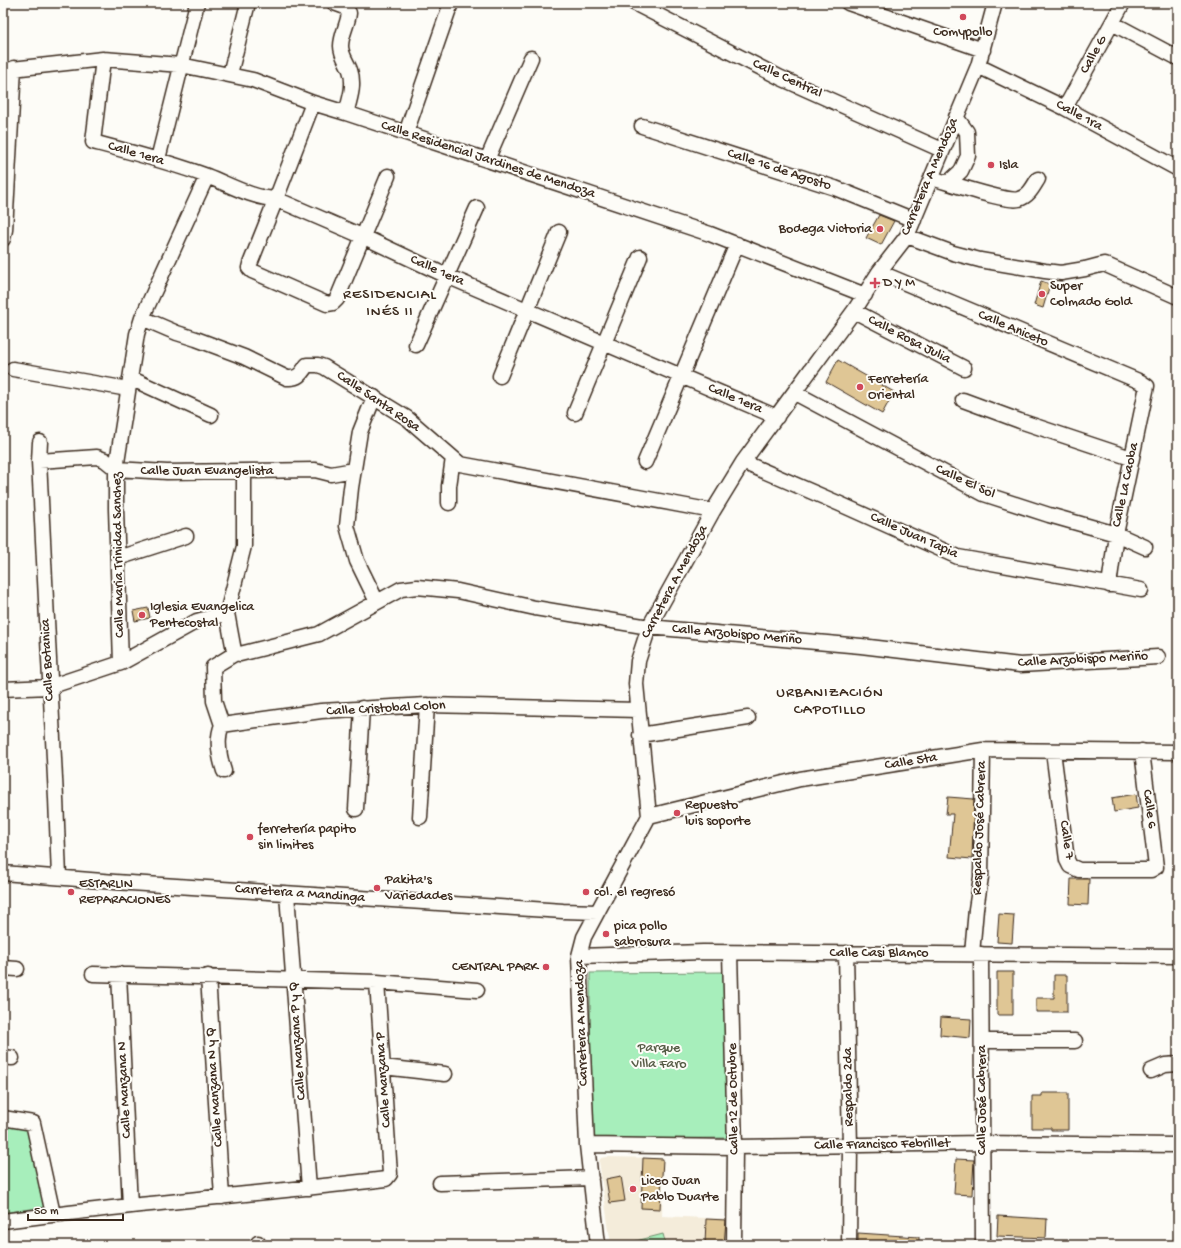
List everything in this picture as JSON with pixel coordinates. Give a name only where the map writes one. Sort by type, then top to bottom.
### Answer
[{"type":"street","points":[[158,159],[197,3]]},
{"type":"street","points":[[230,74],[248,3]]},
{"type":"street","points":[[334,3],[346,7],[349,13],[349,21],[342,39],[341,47],[342,54],[351,72],[353,81],[346,113]]},
{"type":"street","name":"Calle Central","points":[[634,3],[781,78],[942,150]]},
{"type":"street","points":[[848,3],[983,50]]},
{"type":"street","name":"Carretera A Mendoza","points":[[598,1245],[587,1145],[579,956],[584,937],[649,816],[636,684],[638,661],[649,627],[713,511],[744,462],[854,311],[879,272],[907,236],[978,66],[995,3]]},
{"type":"street","name":"Calle G","points":[[1065,108],[1123,3]]},
{"type":"street","points":[[406,133],[450,6]]},
{"type":"street","points":[[1112,23],[1178,58]]},
{"type":"street","points":[[487,160],[531,58]]},
{"type":"street","name":"Calle Residencial Jardines de Mendoza","points":[[9,69],[103,60],[181,65],[253,80],[313,103],[737,244],[865,295]]},
{"type":"street","name":"Calle 1era","points":[[103,60],[93,142],[158,159],[207,176],[263,199],[276,199],[364,237],[447,276],[777,417]]},
{"type":"street","name":"Calle 1ra","points":[[978,66],[1065,108],[1178,169]]},
{"type":"street","points":[[3,239],[5,230],[9,69]]},
{"type":"street","points":[[313,103],[250,264],[249,268],[252,271],[327,304],[333,303],[337,299],[364,237],[388,176]]},
{"type":"street","points":[[949,182],[961,171],[968,156],[967,132],[956,117]]},
{"type":"street","name":"Calle 16 de Agosto","points":[[642,126],[835,188],[914,220]]},
{"type":"street","name":"Calle Maria Trinidad Sanchez","points":[[122,662],[116,469],[137,334],[142,318],[207,176]]},
{"type":"street","points":[[931,178],[1003,199],[1019,200],[1029,194],[1038,179]]},
{"type":"street","points":[[416,345],[477,208]]},
{"type":"street","points":[[500,376],[560,232]]},
{"type":"street","points":[[907,236],[980,260],[1045,271],[1061,273],[1104,264],[1178,297]]},
{"type":"street","points":[[645,462],[737,244]]},
{"type":"street","points":[[575,412],[640,257]]},
{"type":"street","name":"Calle Aniceto","points":[[879,272],[1134,379],[1147,386]]},
{"type":"street","name":"Calle Rosa Julia","points":[[854,311],[964,368]]},
{"type":"street","name":"Calle Santa Rosa","points":[[142,318],[244,358],[286,378],[293,379],[299,377],[307,365],[318,365],[324,367],[407,418],[460,464],[713,511]]},
{"type":"street","points":[[13,369],[129,384],[211,415]]},
{"type":"street","name":"Calle La Caoba","points":[[1109,585],[1116,534],[1147,386]]},
{"type":"street","name":"Calle El Sol","points":[[795,394],[984,494],[1049,515],[1116,534],[1145,547]]},
{"type":"street","points":[[374,397],[360,432],[347,526],[357,561],[377,602]]},
{"type":"street","points":[[963,400],[1020,421],[1131,458]]},
{"type":"street","name":"Calle Botanica","points":[[40,442],[39,461],[59,877]]},
{"type":"street","name":"Calle Juan Evangelista","points":[[39,461],[97,458],[105,460],[116,469],[167,472],[315,470],[331,474],[354,470]]},
{"type":"street","points":[[449,503],[453,458]]},
{"type":"street","name":"Calle Juan Tapia","points":[[744,462],[958,557],[1141,590]]},
{"type":"street","points":[[224,771],[219,757],[219,731],[222,725],[214,701],[213,666],[236,653],[234,651],[227,613],[244,546],[244,472]]},
{"type":"street","points":[[118,558],[186,536]]},
{"type":"street","name":"Calle Arzobispo Meriño","points":[[236,653],[240,654],[319,634],[401,589],[417,587],[458,591],[535,608],[649,627],[861,646],[1020,665],[1158,657]]},
{"type":"street","points":[[3,689],[49,687],[122,662],[197,621],[227,613]]},
{"type":"street","points":[[420,817],[427,705]]},
{"type":"street","name":"Calle Cristobal Colon","points":[[222,725],[321,711],[427,705],[638,710]]},
{"type":"street","points":[[356,810],[362,708]]},
{"type":"street","points":[[640,735],[748,718]]},
{"type":"street","name":"Calle 5ta","points":[[649,816],[800,779],[983,750],[1178,752]]},
{"type":"street","name":"Respaldo José Cabrera","points":[[977,954],[976,909],[981,877],[983,750]]},
{"type":"street","name":"Calle 7","points":[[1054,751],[1067,860],[1070,866],[1079,870],[1151,870],[1156,866]]},
{"type":"street","name":"Calle 6","points":[[1142,751],[1156,866]]},
{"type":"street","name":"Carretera a Mandinga","points":[[3,873],[287,894],[597,912]]},
{"type":"street","name":"Calle Manzana P y Q","points":[[287,894],[309,1188]]},
{"type":"street","name":"Calle Casi Blamco","points":[[579,956],[703,952],[1178,956]]},
{"type":"street","name":"Calle 12 de Octubre","points":[[730,953],[735,1147],[734,1245]]},
{"type":"street","name":"Respaldo 2da","points":[[846,953],[850,1146],[849,1245]]},
{"type":"street","name":"Calle José Cabrera","points":[[977,954],[982,1041],[983,1245]]},
{"type":"street","points":[[3,968],[17,969]]},
{"type":"street","points":[[92,974],[208,976],[377,982],[477,990]]},
{"type":"street","name":"Calle Manzana N","points":[[119,974],[130,1206]]},
{"type":"street","name":"Calle Manzana N y Q","points":[[208,976],[222,1197]]},
{"type":"street","name":"Calle Manzana P","points":[[309,1188],[386,1179],[390,1174],[377,982]]},
{"type":"street","points":[[982,1041],[1075,1041]]},
{"type":"street","points":[[1151,1071],[1165,1065],[1178,1064]]},
{"type":"street","points":[[383,1067],[445,1074]]},
{"type":"street","points":[[3,1118],[33,1123],[53,1214]]},
{"type":"street","name":"Calle Francisco Febrillet","points":[[587,1145],[735,1147],[982,1143],[1178,1146]]},
{"type":"street","points":[[440,1183],[590,1178]]},
{"type":"street","points":[[3,1221],[53,1214],[309,1188]]},
{"type":"shaded area","name":"Liceo Juan Pablo Duarte","points":[[601,1158],[664,1158],[662,1216],[727,1219],[726,1245],[611,1245],[599,1161]]},
{"type":"green space","name":"Parque Villa Faro","points":[[727,972],[728,1138],[591,1139],[590,973]]},
{"type":"green space","points":[[3,1122],[26,1125],[45,1207],[3,1213]]},
{"type":"green space","points":[[663,1234],[666,1245],[637,1245],[636,1241]]},
{"type":"building","name":"Bodega Victoria","points":[[879,215],[894,221],[881,245],[866,238]]},
{"type":"building","name":"Super Colmado Gold","points":[[1041,281],[1050,284],[1043,308],[1034,305]]},
{"type":"building","name":"Ferretería Oriental","points":[[838,360],[894,392],[882,414],[826,382]]},
{"type":"building","name":"Iglesia Evangelica Pentecostal","points":[[148,608],[150,618],[135,621],[133,611]]},
{"type":"building","points":[[1136,794],[1138,808],[1114,812],[1112,798]]},
{"type":"building","points":[[948,797],[974,799],[972,859],[949,857],[953,814],[946,814]]},
{"type":"building","points":[[1071,879],[1089,879],[1088,905],[1070,904]]},
{"type":"building","points":[[999,914],[1014,915],[1012,943],[997,942]]},
{"type":"building","points":[[997,972],[1013,972],[1013,1015],[997,1015]]},
{"type":"building","points":[[1054,975],[1067,975],[1067,1012],[1036,1012],[1036,998],[1054,998]]},
{"type":"building","points":[[941,1017],[971,1019],[970,1038],[940,1035]]},
{"type":"building","points":[[1042,1093],[1068,1093],[1068,1130],[1032,1128],[1032,1096],[1042,1096]]},
{"type":"building","points":[[643,1158],[663,1159],[660,1209],[641,1208]]},
{"type":"building","points":[[956,1159],[974,1160],[972,1195],[954,1194]]},
{"type":"building","points":[[621,1176],[625,1201],[610,1203],[606,1179]]},
{"type":"building","points":[[998,1216],[1047,1219],[1046,1238],[997,1236]]},
{"type":"building","points":[[706,1219],[726,1220],[724,1245],[705,1245]]},
{"type":"building","points":[[858,1233],[919,1237],[919,1245],[858,1245]]},
{"type":"place","name":"Comypollo","points":[[963,17]]},
{"type":"place","name":"Isla","points":[[991,165]]},
{"type":"place","name":"Bodega Victoria","points":[[880,229]]},
{"type":"place","name":"D Y M","points":[[875,283]]},
{"type":"place","name":"Super Colmado Gold","points":[[1042,294]]},
{"type":"place","name":"Ferretería Oriental","points":[[860,387]]},
{"type":"place","name":"Iglesia Evangelica Pentecostal","points":[[142,615]]},
{"type":"place","name":"Repuesto luis soporte","points":[[677,813]]},
{"type":"place","name":"ferretería papito sin limites","points":[[250,837]]},
{"type":"place","name":"Pakita's Variedades","points":[[377,888]]},
{"type":"place","name":"ESTARLIN REPARACIONES","points":[[71,892]]},
{"type":"place","name":"col. el regresó","points":[[586,892]]},
{"type":"place","name":"pica pollo sabrosura","points":[[606,934]]},
{"type":"place","name":"CENTRAL PARK","points":[[546,967]]},
{"type":"place","name":"Liceo Juan Pablo Duarte","points":[[633,1189]]},
{"type":"district","name":"RESIDENCIAL INÉS II","points":[[390,304]]},
{"type":"district","name":"URBANIZACIÓN CAPOTILLO","points":[[830,702]]}]
